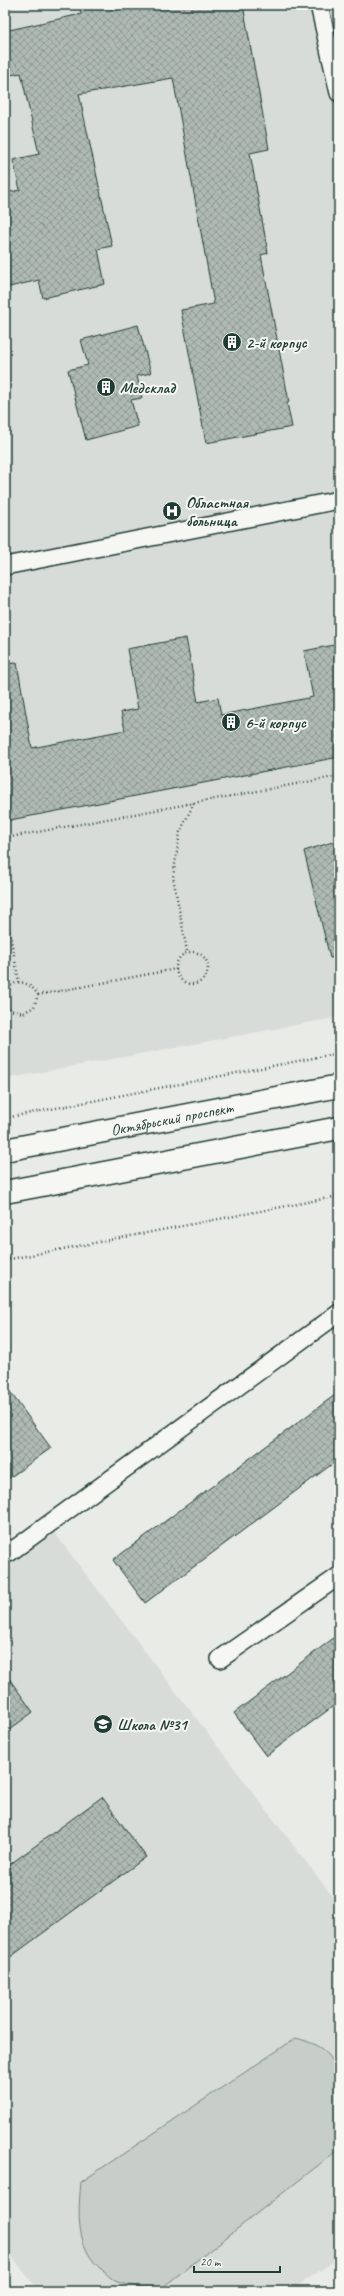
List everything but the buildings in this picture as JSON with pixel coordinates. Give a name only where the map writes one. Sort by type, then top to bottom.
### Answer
[{"type":"main road","name":"Октябрьский проспект","points":[[5,1150],[339,1086]]},
{"type":"main road","points":[[5,1192],[339,1128]]},
{"type":"lane","points":[[319,5],[339,93]]},
{"type":"lane","points":[[5,566],[339,500]]},
{"type":"lane","points":[[5,1547],[9,1553],[339,1313]]},
{"type":"lane","points":[[220,1659],[339,1576]]},
{"type":"path","points":[[5,838],[339,776]]},
{"type":"path","points":[[187,951],[172,877],[180,832],[194,802]]},
{"type":"path","points":[[5,907],[19,982]]},
{"type":"path","points":[[187,951],[195,951],[206,961],[208,969],[207,977],[193,985],[186,984],[180,978],[176,969],[180,955],[187,951]]},
{"type":"path","points":[[38,995],[176,969]]},
{"type":"path","points":[[5,996],[7,990],[19,982],[26,982],[33,987],[38,995]]},
{"type":"path","points":[[5,1000],[10,1010],[23,1013],[34,1007],[38,995]]},
{"type":"path","points":[[5,1118],[339,1053]]},
{"type":"path","points":[[5,1260],[339,1196]]},
{"type":"shaded area","name":"Областная больница","points":[[5,5],[339,5],[339,1017],[5,1079]]},
{"type":"shaded area","name":"Школа №31","points":[[43,1518],[339,1905],[339,2258],[290,2291],[39,2291],[5,2248],[5,1544]]},
{"type":"shaded area","points":[[296,2038],[322,2049],[331,2058],[339,2071],[339,2149],[163,2287],[134,2286],[113,2280],[94,2262],[87,2252],[83,2241],[79,2218],[81,2182]]},
{"type":"place","name":"2-й корпус","points":[[232,342]]},
{"type":"place","name":"Медсклад","points":[[106,387]]},
{"type":"place","name":"Областная больница","points":[[172,511]]},
{"type":"place","name":"6-й корпус","points":[[231,722]]},
{"type":"place","name":"Школа №31","points":[[103,1724]]}]
